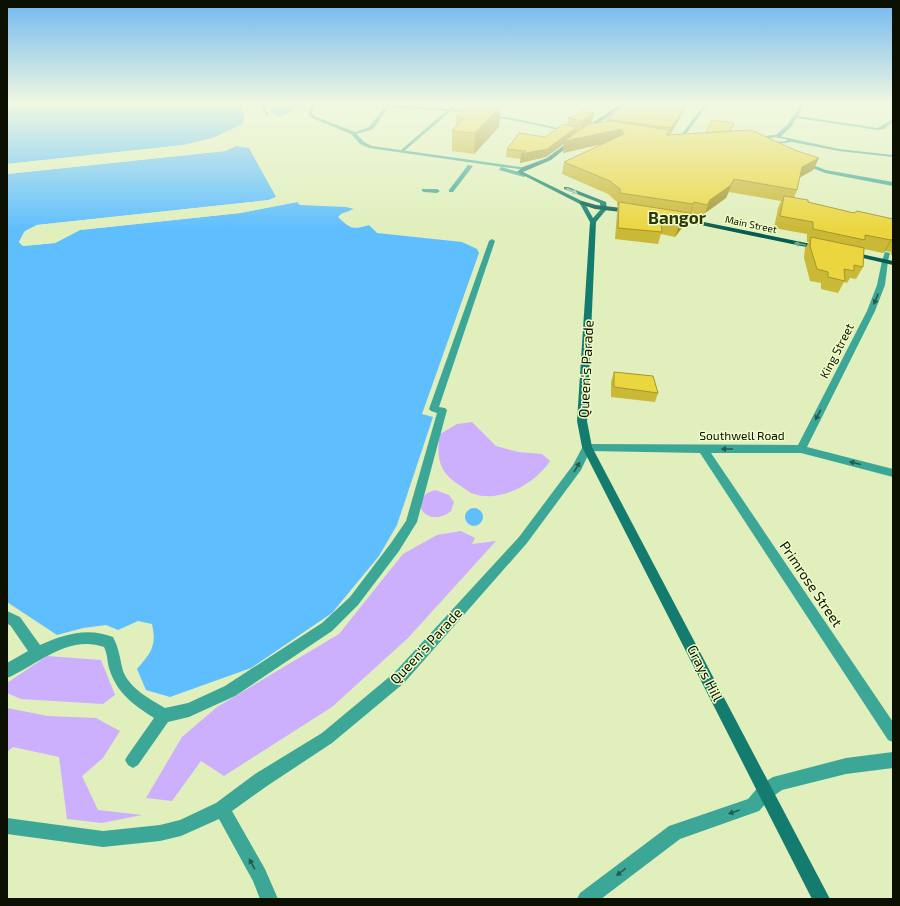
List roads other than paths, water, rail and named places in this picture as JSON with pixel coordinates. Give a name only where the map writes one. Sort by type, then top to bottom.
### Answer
[{"type":"main road","points":[[567,145],[546,160],[525,168],[520,172],[582,203],[604,208],[639,212]]},
{"type":"main road","points":[[525,168],[575,192],[601,200],[604,208]]},
{"type":"main road","points":[[582,203],[593,222],[604,208]]},
{"type":"main road","name":"Main Street","points":[[668,217],[826,249]]},
{"type":"main road","name":"Queen's Parade","points":[[587,447],[582,422],[593,222]]},
{"type":"main road","points":[[848,254],[888,259]]},
{"type":"main road","name":"Grays Hill","points":[[587,447],[597,463],[821,899]]},
{"type":"street","points":[[368,145],[469,162],[525,168]]},
{"type":"street","points":[[404,151],[411,145]]},
{"type":"street","points":[[816,145],[839,150],[893,156]]},
{"type":"street","points":[[794,158],[825,170],[893,184]]},
{"type":"street","points":[[469,162],[476,169]]},
{"type":"street","points":[[469,162],[524,175]]},
{"type":"street","points":[[451,191],[458,185],[469,162]]},
{"type":"street","points":[[424,190],[437,191]]},
{"type":"street","points":[[133,760],[164,716],[189,710],[230,691],[327,627],[354,601],[395,547],[411,522],[442,410],[434,409],[492,240]]},
{"type":"street","name":"King Street","points":[[801,449],[871,311],[881,285],[888,259]]},
{"type":"street","name":"Southwell Road","points":[[587,447],[801,449],[893,472]]},
{"type":"street","name":"Queen's Parade","points":[[7,826],[103,839],[160,833],[181,828],[222,809],[261,780],[327,738],[399,678],[513,551],[565,485],[577,467],[587,447]]},
{"type":"street","name":"Primrose Street","points":[[703,449],[893,735]]},
{"type":"street","points":[[7,617],[15,621],[38,653]]},
{"type":"street","points":[[7,671],[38,653],[70,641],[94,638],[108,642],[114,651],[117,670],[130,695],[164,716]]},
{"type":"street","points":[[586,899],[675,832],[753,806],[766,791],[779,783],[846,766],[893,760]]},
{"type":"street","points":[[222,809],[259,875],[269,899]]},
{"type":"water","points":[[7,145],[181,145],[7,164]]},
{"type":"water","points":[[236,146],[249,148],[276,197],[269,200],[37,225],[25,231],[19,242],[23,246],[55,243],[80,230],[240,213],[297,202],[300,205],[346,207],[354,209],[341,214],[338,217],[349,226],[355,228],[369,225],[377,233],[462,242],[477,249],[479,253],[422,414],[433,417],[397,525],[379,556],[332,613],[251,668],[170,697],[146,690],[137,669],[152,649],[154,638],[152,624],[138,621],[118,630],[106,625],[83,628],[57,635],[7,602],[7,174],[225,151]]},
{"type":"water","points":[[470,508],[478,508],[483,513],[481,524],[478,526],[470,526],[465,521],[465,513]]},
{"type":"district","name":"Bangor","points":[[677,218]]}]
